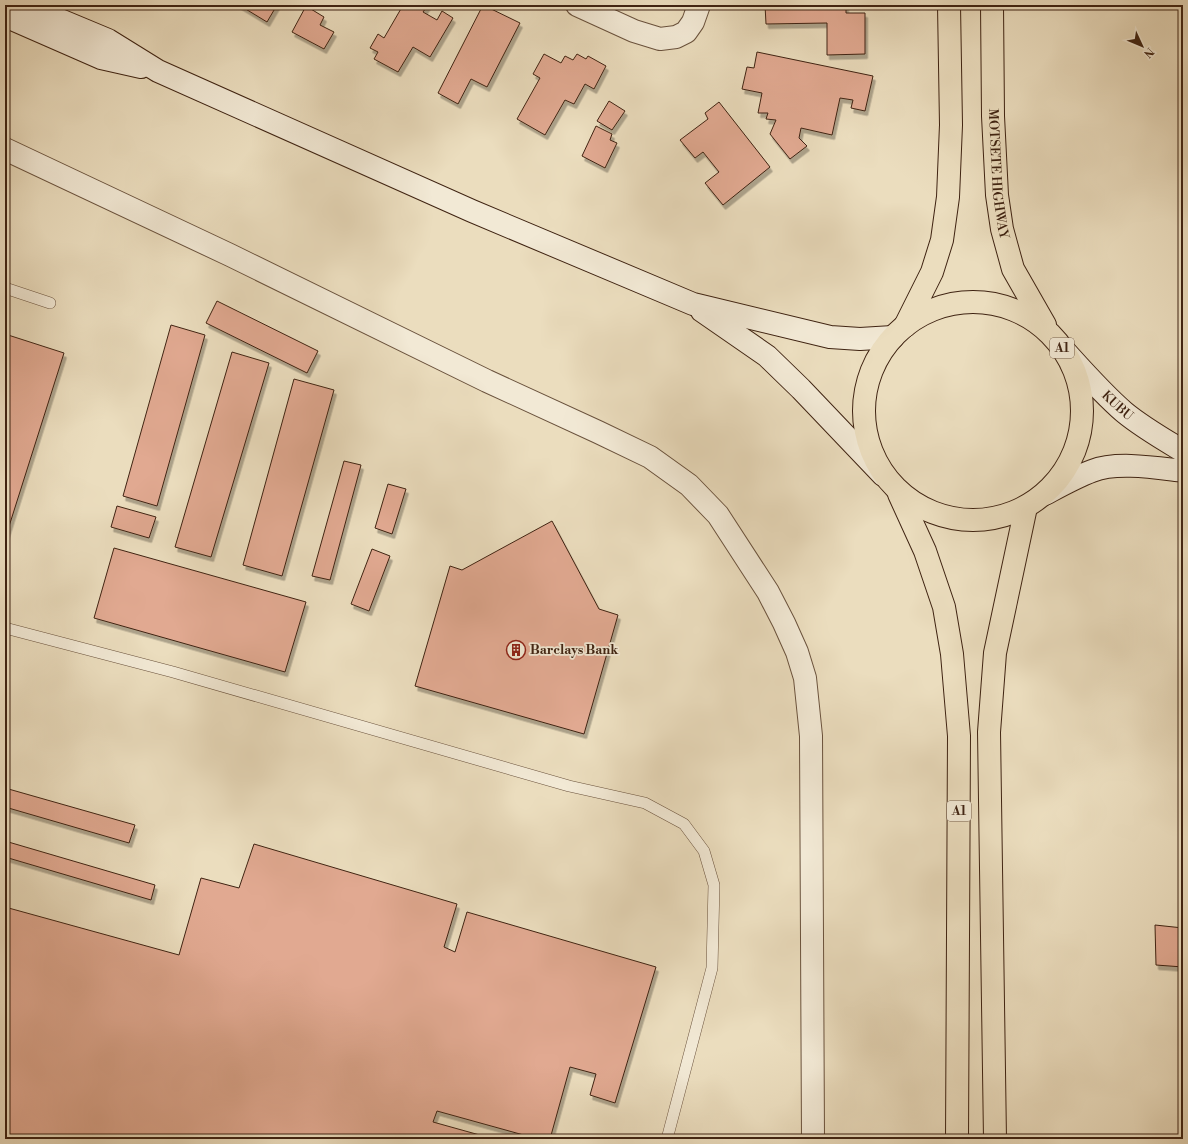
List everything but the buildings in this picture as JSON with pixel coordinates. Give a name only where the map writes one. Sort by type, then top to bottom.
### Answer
[{"type":"highway","name":"A1","points":[[899,331],[932,310],[962,302],[993,303],[1022,313],[1048,331],[1062,348],[1074,368],[1080,390],[1082,413],[1079,436],[1072,457],[1060,477],[1045,494],[1026,507],[1005,516],[983,520],[960,520],[937,515],[917,506],[898,492],[883,475],[870,448],[863,419],[865,390],[875,362],[899,331],[932,272],[942,240],[948,197],[951,125],[950,5]]},
{"type":"highway","name":"MOTSETE HIGHWAY","points":[[992,5],[993,116],[997,195],[1002,229],[1013,269],[1048,331]]},
{"type":"highway","name":"A1","points":[[898,492],[925,551],[944,607],[953,662],[959,736],[957,1139]]},
{"type":"highway","name":"A1","points":[[995,1139],[989,732],[995,653],[1026,507]]},
{"type":"main road","points":[[24,5],[108,40],[158,71],[472,211],[692,304],[830,337],[860,339],[899,331]]},
{"type":"main road","points":[[577,5],[634,31],[660,39],[676,37],[686,32],[693,22],[699,5]]},
{"type":"main road","points":[[5,16],[101,58],[158,71]]},
{"type":"main road","points":[[5,150],[230,255],[487,381],[598,432],[650,458],[689,485],[718,515],[768,592],[797,652],[805,678],[811,736],[813,1139]]},
{"type":"main road","points":[[692,304],[767,356],[801,389],[883,475]]},
{"type":"main road","name":"KUBU","points":[[1062,348],[1101,390],[1124,412],[1154,434],[1183,451]]},
{"type":"main road","points":[[1045,494],[1093,470],[1112,466],[1144,467],[1183,472]]},
{"type":"lane","points":[[5,288],[50,303]]},
{"type":"lane","points":[[5,628],[173,672],[569,786],[645,803],[684,824],[704,851],[714,885],[712,968],[667,1139]]},
{"type":"place","name":"Barclays Bank","points":[[516,650]]}]
